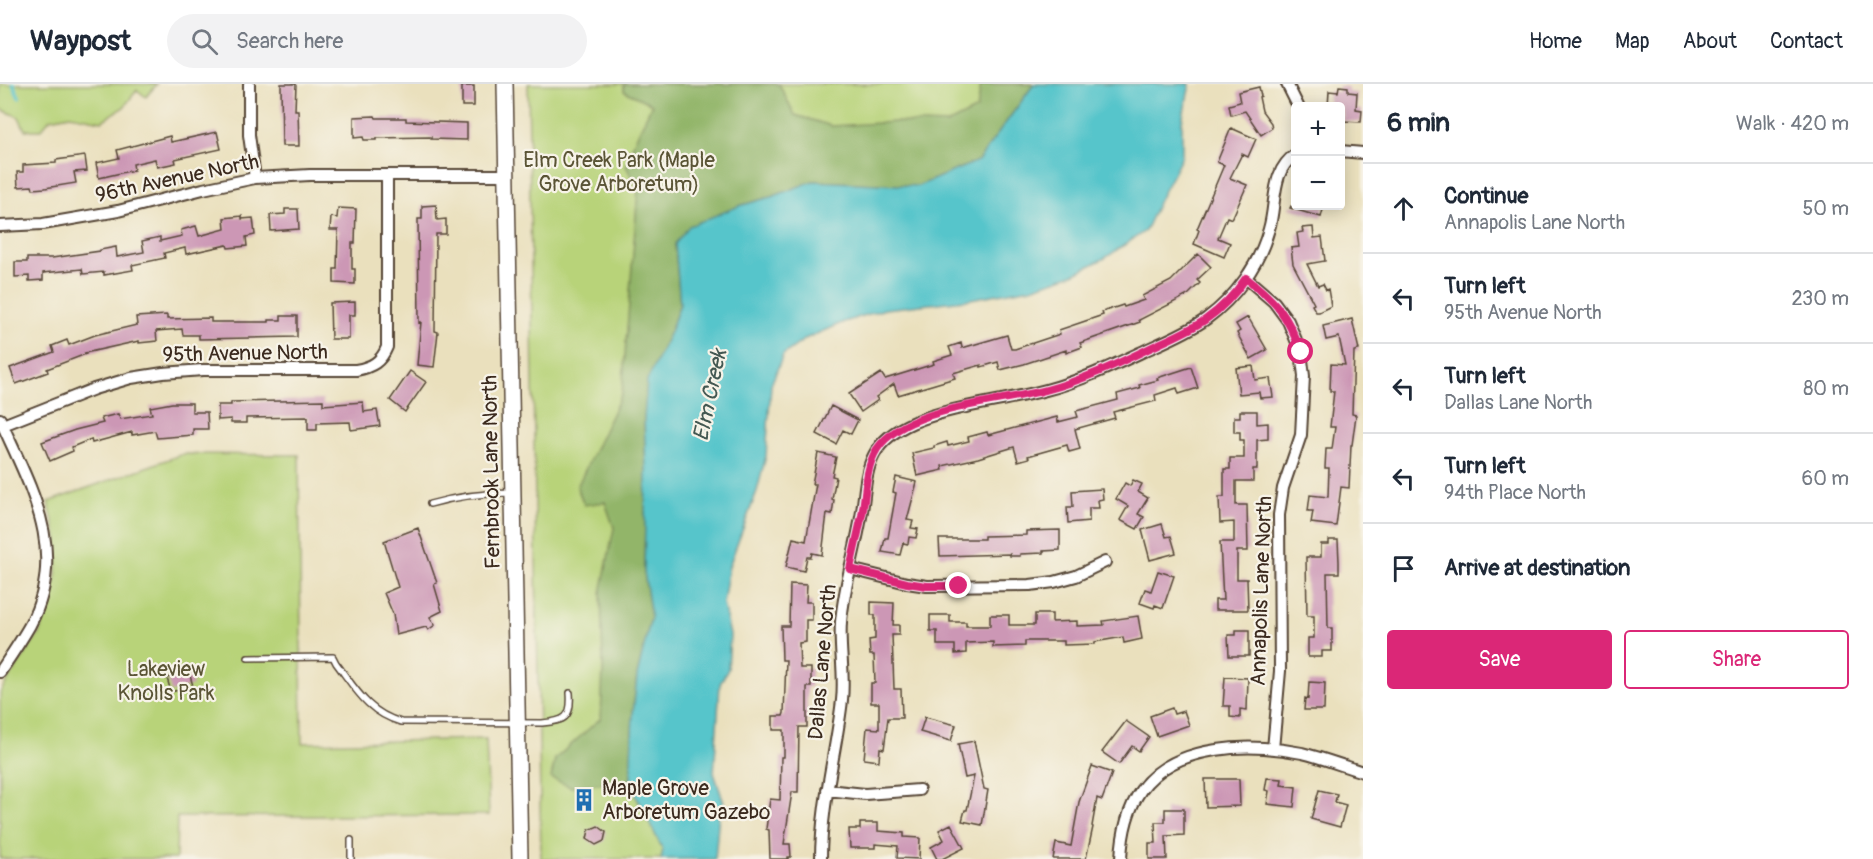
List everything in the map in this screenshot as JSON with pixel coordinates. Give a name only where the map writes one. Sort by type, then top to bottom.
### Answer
[{"type":"street","points":[[249,84],[249,135],[255,178]]},
{"type":"street","name":"Fernbrook Lane North","points":[[505,84],[520,859]]},
{"type":"street","points":[[1287,84],[1296,102]]},
{"type":"street","points":[[1345,151],[1363,153]]},
{"type":"street","points":[[1246,278],[1269,229],[1276,183],[1281,168],[1293,156]]},
{"type":"street","name":"96th Avenue North","points":[[0,226],[43,224],[118,212],[203,189],[255,178],[310,175],[506,175]]},
{"type":"street","name":"95th Avenue North","points":[[1,422],[94,388],[162,373],[203,370],[356,370],[368,368],[377,363],[384,355],[387,346],[387,175]]},
{"type":"street","name":"Dallas Lane North","points":[[820,859],[824,808],[842,699],[841,623],[844,593],[862,516],[868,470],[878,448],[887,438],[913,423],[936,414],[1045,391],[1117,364],[1204,320],[1230,298],[1246,278]]},
{"type":"street","name":"Annapolis Lane North","points":[[1246,278],[1274,302],[1288,321],[1301,352],[1304,376],[1301,435],[1283,488],[1279,515],[1280,671],[1273,749]]},
{"type":"street","points":[[0,672],[35,613],[43,587],[46,550],[45,530],[35,497],[1,422]]},
{"type":"street","points":[[850,569],[927,586],[1030,585],[1076,576],[1105,562]]},
{"type":"street","points":[[1121,859],[1122,835],[1130,812],[1142,789],[1169,766],[1192,754],[1226,748],[1273,749],[1303,753],[1363,772]]},
{"type":"street","points":[[827,790],[865,794],[920,790]]},
{"type":"lane","points":[[430,504],[452,497],[513,493]]},
{"type":"lane","points":[[248,658],[333,657],[375,711],[401,722],[556,722],[566,717],[570,710],[570,693]]},
{"type":"lane","points":[[351,840],[351,859]]},
{"type":"green space","points":[[0,84],[157,84],[146,97],[137,90],[124,107],[102,121],[70,115],[50,119],[41,130],[25,130],[19,117],[0,109]]},
{"type":"green space","name":"Elm Creek Park (Maple Grove Arboretum)","points":[[528,84],[1034,84],[918,186],[774,196],[739,206],[675,244],[680,304],[648,381],[644,571],[651,617],[637,676],[633,713],[635,794],[663,850],[661,859],[541,859]]},
{"type":"green space","points":[[624,84],[779,84],[795,115],[832,126],[895,122],[947,124],[977,109],[981,84],[1034,84],[978,161],[918,186],[813,181],[739,206],[675,244],[680,304],[659,355],[644,418],[646,471],[644,571],[651,617],[637,676],[633,713],[631,780],[571,787],[551,778],[555,759],[601,718],[603,668],[601,593],[614,528],[605,502],[584,505],[577,487],[622,393],[638,190],[626,166],[634,142],[652,104],[624,91]]},
{"type":"green space","name":"Lakeview Knolls Park","points":[[183,454],[299,455],[302,743],[486,739],[489,815],[177,817],[176,859],[0,859],[0,692],[39,634],[51,600],[57,570],[57,537],[48,502]]},
{"type":"water","name":"Elm Creek","points":[[1034,84],[1190,84],[1182,121],[1182,155],[1175,170],[1145,231],[1105,258],[1073,274],[1031,288],[965,300],[885,309],[844,322],[807,338],[783,355],[771,385],[766,456],[757,491],[729,566],[723,603],[730,635],[728,669],[720,684],[714,773],[724,803],[719,814],[715,859],[661,859],[663,850],[635,794],[631,780],[631,758],[637,676],[651,617],[644,571],[646,471],[644,418],[647,381],[670,332],[680,304],[675,244],[689,226],[813,181],[918,186],[978,161]]},
{"type":"building","points":[[281,84],[296,84],[295,110],[298,110],[299,146],[282,146]]},
{"type":"building","points":[[462,86],[474,86],[474,106],[462,106]]},
{"type":"building","points":[[1339,86],[1348,87],[1348,92],[1357,93],[1356,109],[1362,110],[1361,122],[1345,121],[1345,102],[1328,102],[1329,91],[1338,92]]},
{"type":"building","points":[[1259,87],[1262,111],[1272,128],[1261,135],[1245,111],[1231,115],[1229,105],[1240,102],[1238,92]]},
{"type":"building","points":[[375,116],[376,118],[406,118],[406,121],[467,123],[467,140],[431,139],[431,137],[376,138],[376,140],[364,140],[363,137],[354,138],[354,117]]},
{"type":"building","points":[[1231,128],[1256,139],[1248,157],[1242,154],[1230,178],[1247,185],[1232,219],[1227,217],[1218,238],[1230,243],[1224,257],[1194,244],[1199,230],[1197,229],[1224,165],[1217,162]]},
{"type":"building","points":[[217,132],[221,149],[175,159],[176,163],[157,167],[155,159],[133,164],[134,170],[99,178],[96,163],[119,158],[117,150],[170,136],[171,142]]},
{"type":"building","points":[[85,156],[87,171],[74,172],[76,183],[33,189],[32,186],[18,187],[17,172],[23,172],[23,165],[56,163],[56,160]]},
{"type":"building","points":[[436,205],[437,220],[446,219],[446,234],[436,234],[435,331],[438,332],[434,367],[417,365],[421,322],[419,323],[418,219],[422,219],[422,206]]},
{"type":"building","points":[[338,208],[356,209],[355,243],[352,243],[352,269],[355,269],[355,284],[334,283],[334,269],[337,269],[338,230],[330,230],[331,217],[337,218]]},
{"type":"building","points":[[285,209],[298,209],[299,229],[271,231],[270,215],[285,214]]},
{"type":"building","points":[[1297,210],[1323,210],[1321,217]]},
{"type":"building","points":[[242,216],[242,219],[253,218],[255,235],[246,237],[247,246],[228,248],[227,245],[186,254],[185,248],[164,253],[165,258],[132,265],[133,270],[104,275],[104,272],[83,274],[82,269],[43,273],[43,280],[29,281],[29,276],[15,277],[15,262],[27,262],[27,258],[52,258],[116,247],[117,257],[144,252],[142,241],[160,237],[160,241],[182,236],[181,230],[196,226],[199,236],[225,229],[224,218]]},
{"type":"building","points":[[1313,227],[1314,238],[1322,237],[1325,261],[1307,264],[1318,286],[1323,284],[1326,290],[1328,289],[1331,306],[1319,312],[1316,312],[1312,305],[1314,304],[1293,264],[1291,248],[1299,247],[1297,233],[1303,232],[1302,228]]},
{"type":"building","points":[[1198,254],[1211,267],[1197,280],[1200,283],[1188,295],[1139,320],[1140,322],[1080,343],[1082,347],[1000,370],[998,362],[981,367],[981,365],[953,373],[955,378],[898,395],[894,384],[876,397],[878,400],[861,412],[849,394],[881,373],[885,379],[934,364],[933,361],[952,355],[949,347],[961,343],[962,348],[1007,335],[1011,349],[1015,349],[1060,334],[1059,330],[1103,315],[1102,312],[1144,300],[1142,296],[1171,281]]},
{"type":"building","points":[[355,302],[355,315],[349,315],[349,339],[331,339],[330,303]]},
{"type":"building","points":[[167,315],[167,319],[211,318],[211,322],[269,322],[269,320],[281,320],[281,316],[297,316],[297,337],[199,339],[199,335],[183,335],[182,329],[156,331],[157,341],[139,343],[139,341],[85,353],[47,369],[48,372],[16,384],[10,368],[54,352],[52,346],[67,340],[69,345],[95,335],[137,325],[136,317]]},
{"type":"building","points":[[1248,317],[1267,350],[1251,359],[1237,333],[1240,331],[1236,324]]},
{"type":"building","points":[[1352,319],[1359,350],[1354,351],[1352,414],[1356,415],[1351,445],[1349,488],[1341,487],[1336,526],[1311,523],[1313,511],[1308,511],[1310,495],[1328,497],[1329,468],[1325,468],[1326,449],[1332,449],[1335,427],[1330,427],[1334,391],[1330,391],[1331,364],[1345,365],[1339,337],[1326,340],[1323,326]]},
{"type":"building","points":[[1253,366],[1255,380],[1270,378],[1273,397],[1260,398],[1259,392],[1239,394],[1236,368]]},
{"type":"building","points":[[1191,367],[1198,388],[1179,394],[1177,388],[1155,395],[1156,401],[1113,412],[1115,418],[1075,429],[1080,449],[1069,452],[1067,445],[1018,461],[1014,447],[942,466],[943,470],[917,476],[912,453],[934,448],[934,446],[947,442],[948,446],[969,441],[968,437],[987,432],[988,435],[1057,417],[1058,422],[1078,417],[1076,411],[1118,400],[1117,394],[1140,388],[1139,385]]},
{"type":"building","points":[[410,371],[426,382],[405,412],[390,400]]},
{"type":"building","points":[[323,400],[323,405],[363,402],[364,412],[377,410],[380,426],[351,430],[350,422],[317,423],[317,430],[308,430],[308,417],[246,418],[246,423],[231,423],[231,419],[218,420],[218,405],[231,405],[231,402]]},
{"type":"building","points":[[172,403],[192,403],[192,412],[207,412],[208,429],[193,429],[193,435],[157,438],[155,431],[132,435],[132,432],[92,443],[91,439],[72,447],[73,451],[50,461],[42,442],[103,423],[101,418],[118,414],[120,419],[152,414],[150,407]]},
{"type":"building","points":[[831,406],[858,420],[851,434],[843,430],[836,444],[817,434]]},
{"type":"building","points":[[1240,411],[1257,411],[1257,424],[1268,423],[1268,439],[1257,440],[1257,469],[1253,469],[1253,481],[1236,481],[1236,505],[1247,505],[1248,551],[1237,551],[1237,579],[1247,579],[1248,610],[1215,610],[1215,600],[1223,600],[1220,542],[1234,542],[1234,522],[1220,523],[1219,497],[1224,497],[1224,469],[1230,469],[1230,458],[1244,458],[1244,440],[1240,440],[1240,432],[1234,432],[1234,417],[1240,417]]},
{"type":"building","points":[[818,453],[836,457],[832,476],[836,477],[832,499],[834,500],[832,514],[827,513],[822,555],[812,553],[811,557],[807,557],[804,571],[786,567],[793,538],[806,541],[816,484],[812,484]]},
{"type":"building","points":[[896,477],[917,482],[907,520],[913,521],[911,528],[918,529],[916,538],[909,537],[908,544],[903,543],[900,555],[882,552],[885,538],[888,538],[896,493],[893,492]]},
{"type":"building","points":[[1133,480],[1142,484],[1138,492],[1148,498],[1138,514],[1144,517],[1137,529],[1120,520],[1128,506],[1116,499],[1125,483],[1130,486]]},
{"type":"building","points":[[1102,489],[1103,499],[1098,500],[1099,508],[1089,508],[1089,521],[1068,523],[1067,507],[1073,507],[1072,491]]},
{"type":"building","points":[[1162,524],[1166,537],[1171,536],[1176,553],[1150,560],[1142,530]]},
{"type":"building","points":[[418,528],[437,583],[434,584],[442,611],[430,617],[435,625],[428,630],[426,627],[396,635],[393,614],[384,593],[398,587],[384,541]]},
{"type":"building","points":[[1060,530],[1060,550],[1020,554],[1020,556],[1010,556],[1010,554],[940,556],[939,539],[984,539],[984,536],[1026,535],[1026,531]]},
{"type":"building","points":[[1329,540],[1338,540],[1339,562],[1339,573],[1327,573],[1328,628],[1332,628],[1332,651],[1322,651],[1322,657],[1308,657],[1308,638],[1314,638],[1314,616],[1307,616],[1306,557],[1321,557],[1321,544],[1329,544]]},
{"type":"building","points":[[1158,571],[1174,576],[1163,608],[1155,605],[1154,608],[1140,603],[1145,589],[1151,591]]},
{"type":"building","points":[[790,584],[807,585],[806,602],[812,602],[812,620],[806,620],[806,642],[799,643],[800,668],[811,668],[811,687],[807,687],[807,727],[799,727],[798,792],[792,792],[784,844],[790,844],[791,857],[770,859],[769,830],[766,829],[770,799],[780,800],[781,757],[784,757],[784,730],[773,730],[773,716],[783,716],[784,713],[786,660],[782,660],[781,626],[789,626]]},
{"type":"building","points":[[871,602],[894,603],[893,625],[899,625],[899,635],[892,635],[894,689],[901,689],[902,718],[888,718],[884,749],[880,748],[879,761],[864,759],[867,728],[879,729],[879,703],[871,703],[871,683],[875,683],[874,655],[870,655],[869,640],[875,639],[875,615],[871,615]]},
{"type":"building","points":[[1035,614],[1052,614],[1052,622],[1077,621],[1077,626],[1104,625],[1103,621],[1138,616],[1142,639],[1124,643],[1123,637],[1095,642],[1095,644],[1064,645],[1064,641],[1025,641],[1025,646],[993,647],[993,642],[966,643],[966,653],[955,654],[955,645],[937,645],[937,631],[930,631],[930,615],[950,615],[950,622],[966,622],[966,626],[990,626],[990,615],[1009,615],[1009,625],[1035,625]]},
{"type":"building","points":[[1236,630],[1249,630],[1249,656],[1229,656],[1228,635],[1236,635]]},
{"type":"building","points":[[189,672],[193,686],[171,692],[167,678]]},
{"type":"building","points":[[1225,677],[1248,678],[1247,710],[1240,709],[1240,718],[1230,717],[1230,706],[1223,706]]},
{"type":"building","points":[[1309,682],[1325,683],[1324,710],[1304,710],[1305,698],[1308,699]]},
{"type":"building","points":[[1172,708],[1174,714],[1184,711],[1189,725],[1157,736],[1150,716]]},
{"type":"building","points":[[925,717],[956,725],[951,741],[920,732]]},
{"type":"building","points":[[1126,721],[1149,737],[1139,751],[1132,746],[1119,764],[1102,752]]},
{"type":"building","points":[[974,741],[984,789],[988,790],[982,825],[962,821],[965,810],[967,810],[974,776],[965,778],[958,744]]},
{"type":"building","points":[[1092,766],[1112,773],[1102,800],[1097,798],[1086,859],[1053,859],[1056,843],[1071,846],[1079,802]]},
{"type":"building","points":[[1267,778],[1282,779],[1281,785],[1296,787],[1294,807],[1267,804],[1269,791],[1265,790]]},
{"type":"building","points":[[1205,779],[1239,779],[1240,806],[1206,807]]},
{"type":"building","points":[[1319,790],[1337,794],[1335,802],[1346,805],[1340,827],[1311,819]]},
{"type":"building","points":[[1165,809],[1184,809],[1184,835],[1166,836],[1167,859],[1149,859],[1149,843],[1156,843],[1155,822],[1165,822]]},
{"type":"building","points":[[860,823],[878,823],[878,831],[904,833],[904,837],[920,838],[919,859],[897,858],[898,846],[875,844],[875,848],[850,848],[849,829],[860,829]]},
{"type":"building","points":[[951,824],[964,848],[942,859],[937,859],[931,847],[944,840],[939,830]]},
{"type":"building","points":[[598,826],[606,832],[604,841],[596,845],[587,839],[589,830]]},
{"type":"waterway","points":[[13,84],[19,97]]},
{"type":"place","name":"Maple Grove Arboretum Gazebo","points":[[584,800]]},
{"type":"route","points":[[959,586],[927,586],[907,583],[850,569],[872,458],[887,438],[898,430],[936,414],[962,407],[1045,391],[1117,364],[1204,320],[1230,298],[1246,278],[1264,292],[1282,311],[1293,329],[1301,352]]}]
